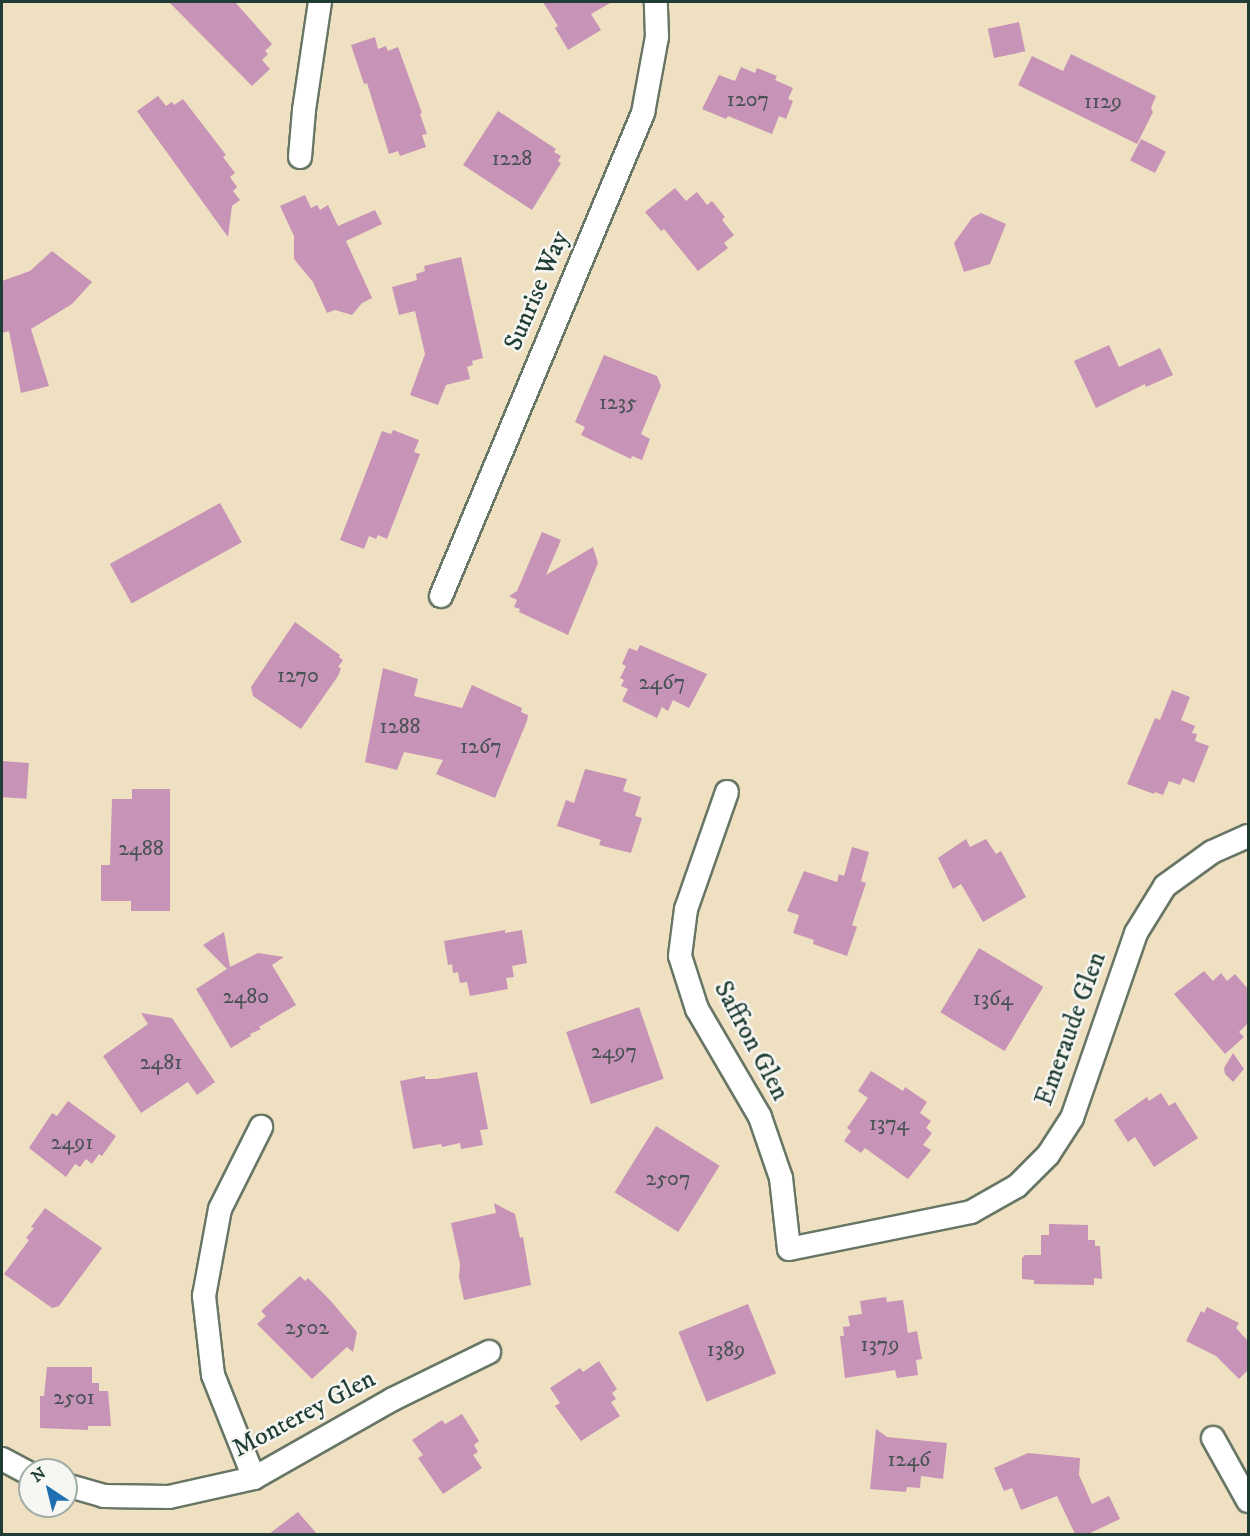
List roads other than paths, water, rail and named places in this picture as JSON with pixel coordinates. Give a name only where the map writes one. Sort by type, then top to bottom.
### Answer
[{"type":"street","points":[[300,158],[304,110],[320,2]]},
{"type":"street","name":"Sunrise Way","points":[[441,596],[643,112],[657,37],[656,2]]},
{"type":"street","name":"Saffron Glen","points":[[727,792],[686,909],[680,956],[697,1009],[760,1117],[781,1178],[789,1249]]},
{"type":"street","name":"Emeraude Glen","points":[[789,1249],[971,1212],[1017,1186],[1048,1155],[1072,1118],[1136,933],[1165,886],[1212,852],[1248,836]]},
{"type":"street","points":[[254,1478],[213,1375],[204,1296],[220,1209],[261,1127]]},
{"type":"street","name":"Monterey Glen","points":[[78,1488],[104,1496],[169,1497],[254,1478],[393,1399],[489,1352]]},
{"type":"street","points":[[1213,1438],[1248,1501]]},
{"type":"street","points":[[2,1459],[18,1468]]}]
